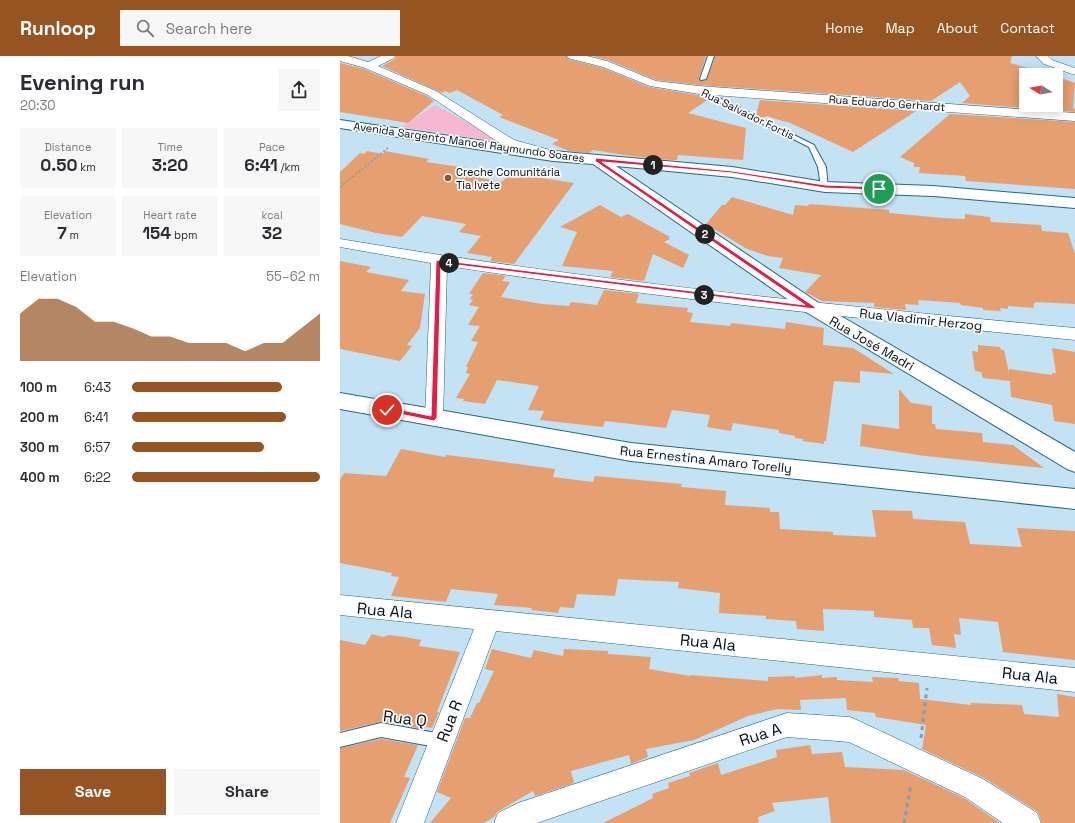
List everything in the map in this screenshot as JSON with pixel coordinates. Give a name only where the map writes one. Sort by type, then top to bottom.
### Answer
[{"type":"street","points":[[340,56],[369,66],[432,93],[509,143],[553,156]]},
{"type":"street","points":[[369,66],[390,56]]},
{"type":"street","name":"Rua Salvador Fortis","points":[[572,56],[603,60],[654,84],[701,85]]},
{"type":"street","points":[[1041,56],[1048,62],[1075,72]]},
{"type":"street","name":"Rua Eduardo Gerhardt","points":[[701,85],[1075,117]]},
{"type":"street","name":"Avenida Sargento Manoel Raymundo Soares","points":[[340,124],[553,156],[732,172],[825,187],[933,191],[1075,203]]},
{"type":"street","name":"Rua José Madri","points":[[596,160],[813,308],[1075,463]]},
{"type":"street","name":"Rua Vladimir Herzog","points":[[340,243],[439,261],[813,308],[1075,334]]},
{"type":"street","points":[[434,418],[439,261]]},
{"type":"street","name":"Rua Ernestina Amaro Torelly","points":[[340,401],[631,452],[1075,498]]},
{"type":"street","name":"Rua Ala","points":[[340,606],[488,619],[1075,680]]},
{"type":"street","name":"Rua R","points":[[410,823],[488,619]]},
{"type":"street","name":"Rua A","points":[[508,823],[518,816],[786,725],[850,730],[974,788],[1027,823]]},
{"type":"lane","points":[[701,85],[711,56]]},
{"type":"lane","name":"Rua Salvador Fortis","points":[[701,85],[812,146],[822,167],[825,187]]},
{"type":"lane","name":"Rua Q","points":[[340,740],[381,730],[442,740]]},
{"type":"path","points":[[340,187],[405,134]]},
{"type":"path","points":[[904,823],[923,730],[928,684]]},
{"type":"shaded area","points":[[435,105],[507,143],[401,127]]},
{"type":"building","points":[[396,56],[566,56],[568,59],[603,68],[649,87],[703,96],[709,99],[688,113],[746,128],[743,160],[678,155],[677,160],[670,160],[593,150],[589,153],[569,151],[552,144],[559,140],[499,117],[503,115],[457,90],[450,93],[445,91],[442,93],[382,66],[395,59]]},
{"type":"building","points":[[593,56],[706,56],[699,79],[701,81],[707,79],[715,56],[1012,56],[1010,63],[1028,68],[1019,68],[1019,108],[962,103],[970,96],[960,82],[931,101],[699,85],[656,80],[608,60]]},
{"type":"building","points":[[340,63],[364,69],[427,96],[434,101],[408,123],[340,112]]},
{"type":"building","points":[[1063,79],[1075,83],[1073,108],[1075,109],[1075,112],[1063,111]]},
{"type":"building","points":[[760,100],[916,111],[853,152],[788,122],[767,116],[763,118],[756,115]]},
{"type":"building","points":[[950,114],[1075,122],[1075,189],[966,181],[965,176],[919,173],[920,167],[914,167],[914,163],[900,157]]},
{"type":"building","points":[[367,151],[383,154],[385,151],[429,159],[426,162],[467,168],[461,174],[502,182],[510,173],[574,183],[514,264],[490,261],[492,257],[467,253],[481,236],[459,232],[466,224],[422,216],[402,237],[376,233],[340,224],[340,172],[360,153],[364,154]]},
{"type":"building","points":[[732,197],[793,215],[795,205],[808,206],[809,204],[889,210],[889,213],[943,218],[965,219],[965,214],[990,217],[991,222],[1041,225],[1042,231],[1068,233],[1075,254],[1075,304],[1035,302],[1035,304],[1033,303],[1034,308],[1008,306],[1008,309],[1000,308],[1001,311],[983,310],[983,308],[961,305],[960,303],[918,300],[919,305],[905,304],[906,310],[874,307],[874,303],[822,301],[805,292],[821,275],[779,268],[783,258],[768,256],[747,249],[706,224],[722,205],[725,205]]},
{"type":"building","points":[[600,205],[621,217],[628,214],[670,237],[668,238],[670,239],[664,242],[689,255],[683,268],[653,254],[644,281],[610,277],[613,271],[562,266],[577,232],[560,227]]},
{"type":"building","points":[[340,261],[371,267],[366,272],[409,280],[401,291],[425,294],[420,328],[407,345],[412,346],[400,361],[340,349]]},
{"type":"building","points":[[483,273],[506,276],[502,281],[510,282],[501,297],[542,304],[569,306],[571,302],[597,305],[604,290],[639,294],[636,303],[688,308],[687,312],[693,313],[690,322],[730,326],[731,323],[785,329],[786,322],[824,328],[823,345],[853,348],[894,374],[860,371],[860,383],[834,381],[826,441],[824,441],[824,444],[803,441],[803,439],[795,438],[795,436],[779,433],[779,430],[733,423],[731,431],[707,427],[710,415],[672,410],[666,428],[605,421],[603,427],[540,420],[544,411],[528,410],[539,386],[497,380],[485,404],[463,401],[464,399],[456,398],[470,374],[466,373],[468,367],[466,367],[478,342],[471,341],[480,326],[468,325],[479,307],[469,305],[473,300],[470,299],[473,294],[469,294]]},
{"type":"building","points":[[978,345],[1000,347],[1001,350],[1004,350],[1009,373],[1009,369],[1052,375],[1052,373],[1056,373],[1052,348],[1075,352],[1075,424],[1054,421],[1052,405],[1011,397],[1010,381],[983,378],[981,372],[975,371],[972,351],[978,352]]},
{"type":"building","points":[[899,389],[911,403],[932,406],[932,424],[935,424],[936,429],[982,433],[983,442],[1013,445],[1044,468],[925,456],[860,446],[862,424],[899,429]]},
{"type":"building","points":[[401,449],[445,457],[446,455],[555,469],[553,477],[593,482],[595,476],[682,484],[681,487],[726,491],[725,505],[770,508],[770,512],[779,512],[780,529],[833,532],[833,535],[876,537],[872,510],[912,511],[913,519],[965,522],[970,544],[1022,547],[1017,528],[1075,531],[1075,660],[1003,652],[998,622],[959,618],[961,635],[954,634],[956,648],[932,645],[929,628],[913,628],[912,620],[874,617],[874,611],[823,609],[824,631],[797,629],[796,621],[766,619],[766,616],[719,613],[720,593],[678,588],[679,582],[618,579],[615,596],[577,594],[574,608],[560,607],[558,613],[531,610],[532,608],[494,605],[498,594],[451,589],[446,602],[391,596],[399,577],[391,576],[392,573],[340,563],[340,480],[344,473],[386,476]]},
{"type":"building","points":[[372,634],[383,637],[389,635],[421,640],[419,646],[460,652],[432,728],[425,727],[424,729],[381,722],[340,731],[340,640],[365,645]]},
{"type":"building","points":[[492,649],[531,658],[534,650],[563,656],[564,649],[608,651],[608,654],[651,657],[649,669],[690,676],[768,681],[768,677],[795,676],[795,678],[822,675],[822,678],[837,677],[837,680],[873,682],[872,677],[898,678],[899,681],[919,683],[920,699],[971,705],[971,703],[1022,705],[1024,714],[1059,717],[1057,694],[1075,697],[1075,823],[1042,823],[1038,812],[984,778],[922,749],[926,725],[876,717],[875,713],[847,710],[846,698],[800,700],[801,710],[777,709],[748,716],[694,740],[646,749],[648,757],[631,764],[629,755],[571,771],[574,783],[535,796],[533,791],[497,812],[495,816],[484,823],[430,823],[451,798],[437,792],[465,718],[470,718],[494,671],[485,669]]},
{"type":"building","points":[[381,739],[418,745],[404,777],[410,778],[390,823],[340,823],[340,748]]},
{"type":"building","points":[[810,745],[812,754],[842,752],[845,767],[904,770],[964,798],[1000,823],[831,823],[828,797],[772,803],[775,811],[758,817],[759,823],[603,823],[653,798],[652,794],[669,788],[668,783],[690,776],[689,773],[718,763],[721,775],[777,757],[776,750]]},
{"type":"place","name":"Creche Comunitária Tia Ivete","points":[[448,178]]},
{"type":"route","points":[[387,410],[434,418],[439,261],[813,308],[596,160],[732,172],[825,187],[879,189]]}]
